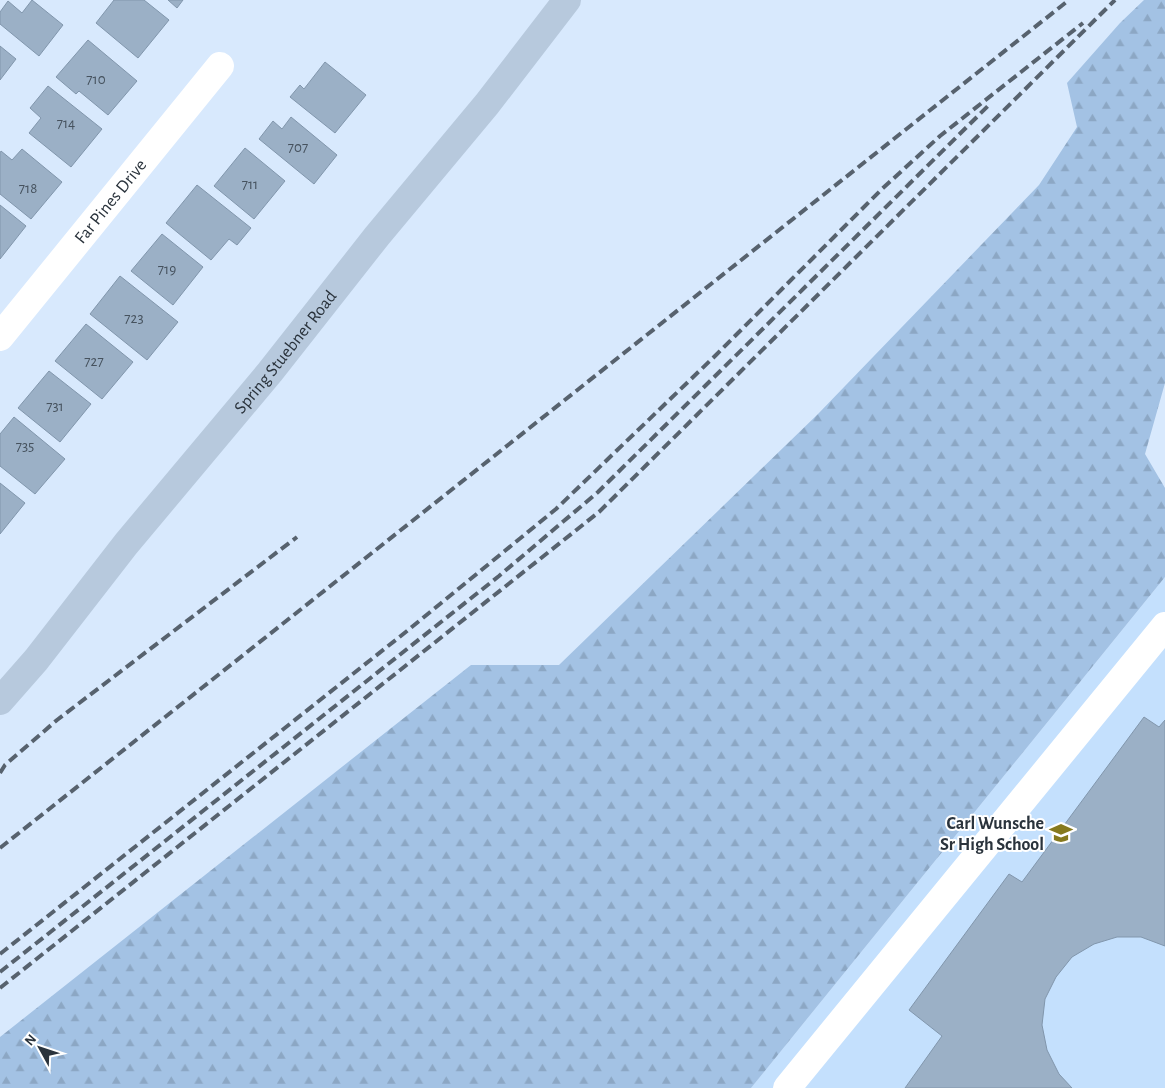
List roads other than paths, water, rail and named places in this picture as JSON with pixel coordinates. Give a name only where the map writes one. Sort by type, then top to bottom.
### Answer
[{"type":"main road","name":"Spring Stuebner Road","points":[[0,701],[36,660],[126,544],[270,372],[377,236],[487,104],[567,0]]},
{"type":"street","name":"Far Pines Drive","points":[[0,336],[220,66]]},
{"type":"street","points":[[787,1088],[1165,626]]},
{"type":"street","points":[[1137,661],[1159,652],[1165,652]]},
{"type":"railway","points":[[0,848],[1069,0]]},
{"type":"railway","points":[[0,988],[599,512],[1115,0]]},
{"type":"railway","points":[[0,954],[407,631],[556,509],[716,355],[882,189],[940,136],[1083,23]]},
{"type":"railway","points":[[0,972],[499,576],[598,492],[991,103]]},
{"type":"railway","points":[[0,773],[5,765],[57,720],[297,537]]},
{"type":"place","name":"Carl Wunsche Sr High School","points":[[1061,833]]}]
